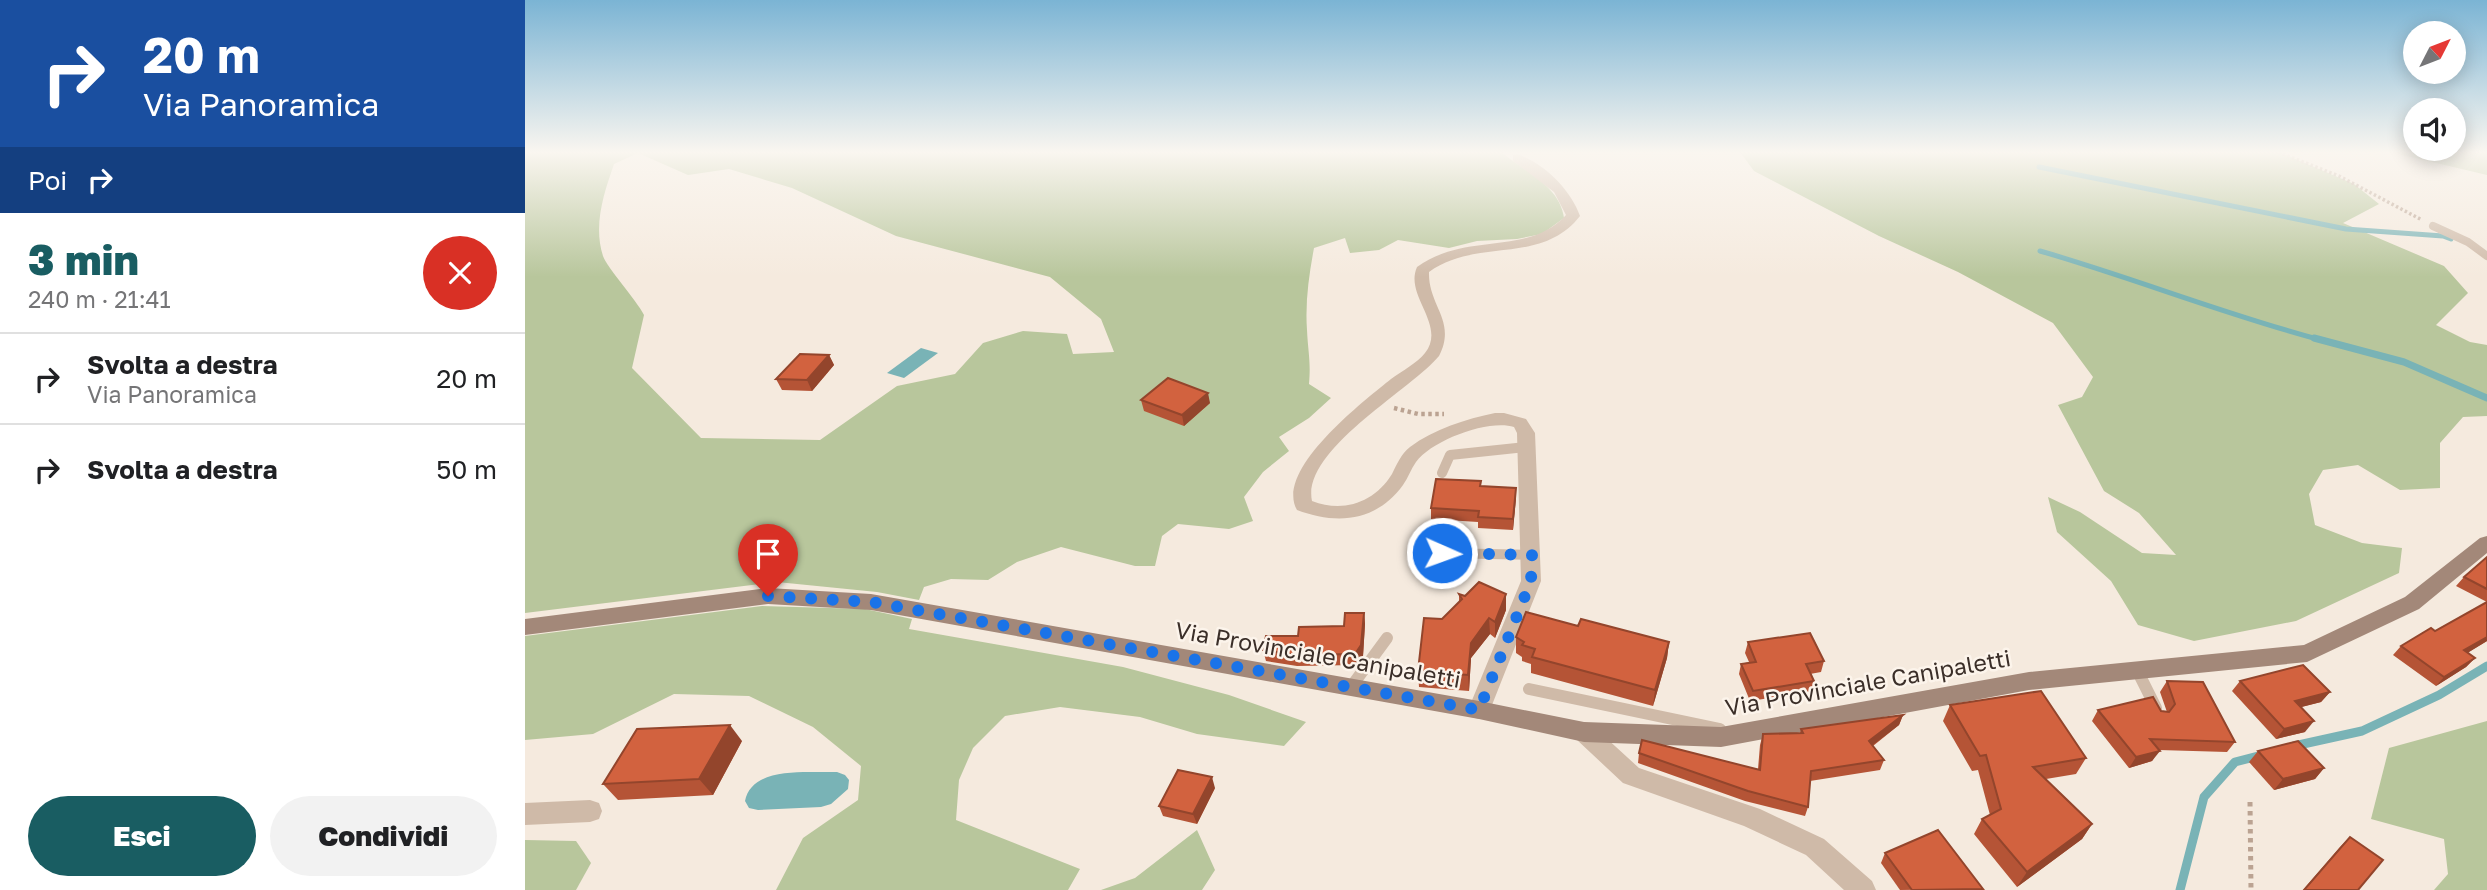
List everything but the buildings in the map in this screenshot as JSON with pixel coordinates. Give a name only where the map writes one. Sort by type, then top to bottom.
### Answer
[{"type":"main road","name":"Via Provinciale Canipaletti","points":[[525,627],[768,596],[871,602],[1479,710],[1584,732],[1721,737],[2029,681],[2307,653],[2412,603],[2487,543]]},
{"type":"street","points":[[1479,710],[1531,581],[1526,433],[1520,423],[1504,418],[1485,422],[1432,442],[1412,455],[1395,484],[1369,506],[1347,515],[1319,512],[1304,506],[1301,492],[1323,453],[1353,420],[1431,356],[1439,343],[1440,330],[1422,287],[1422,270],[1433,259],[1450,253],[1499,244],[1527,243],[1566,228],[1573,216],[1570,203],[1561,194]]},
{"type":"street","points":[[1584,732],[1631,776],[1751,817],[1815,847],[1863,890]]},
{"type":"street","points":[[525,814],[590,811]]},
{"type":"lane","points":[[2433,226],[2468,242],[2487,256]]},
{"type":"lane","points":[[2487,256],[2480,258],[2487,264]]},
{"type":"lane","points":[[1442,473],[1450,455],[1526,447]]},
{"type":"lane","points":[[1444,529],[1442,553],[1532,555]]},
{"type":"lane","points":[[1351,687],[1387,638]]},
{"type":"lane","points":[[2137,670],[2159,715]]},
{"type":"lane","points":[[1529,689],[1743,733]]},
{"type":"path","points":[[2374,194],[2433,226]]},
{"type":"path","points":[[1380,398],[1388,406],[1402,411],[1447,414]]},
{"type":"path","points":[[2250,802],[2251,890]]},
{"type":"green space","points":[[525,194],[604,194],[599,221],[603,256],[644,315],[632,368],[701,438],[820,440],[897,386],[955,374],[983,343],[1023,331],[1067,334],[1073,354],[1114,352],[1101,319],[1050,277],[896,236],[804,194],[1553,194],[1561,207],[1564,218],[1542,234],[1517,239],[1477,241],[1449,248],[1398,240],[1379,250],[1350,253],[1345,238],[1314,248],[1307,309],[1309,384],[1331,398],[1309,418],[1279,437],[1289,451],[1263,472],[1244,497],[1253,521],[1229,529],[1178,524],[1162,536],[1155,566],[1135,566],[1061,547],[1017,562],[988,580],[951,579],[924,587],[919,600],[877,592],[777,582],[525,613]]},
{"type":"green space","points":[[1797,194],[2366,194],[2379,204],[2343,223],[2444,266],[2468,293],[2436,325],[2470,342],[2487,345],[2487,416],[2463,417],[2440,443],[2440,488],[2400,490],[2358,465],[2323,470],[2309,494],[2315,525],[2362,543],[2402,548],[2399,573],[2296,621],[2194,641],[2138,625],[2111,581],[2057,532],[2048,497],[2080,512],[2142,553],[2176,555],[2139,513],[2104,491],[2058,405],[2082,397],[2093,377],[2053,323],[1958,272],[1879,236]]},
{"type":"green space","points":[[762,606],[865,609],[912,619],[909,629],[1123,667],[1229,695],[1306,722],[1284,746],[1197,734],[1140,717],[1060,707],[1005,716],[973,748],[959,780],[956,820],[1080,869],[1068,890],[776,890],[803,838],[858,800],[861,766],[813,727],[749,696],[674,694],[593,734],[525,740],[525,636]]},
{"type":"green space","points":[[2487,721],[2487,890],[2434,890],[2448,874],[2444,839],[2371,819],[2389,748]]},
{"type":"green space","points":[[1197,830],[1215,870],[1202,890],[1101,890],[1135,878]]},
{"type":"green space","points":[[525,840],[576,841],[591,863],[576,890],[525,890]]},
{"type":"water","points":[[921,348],[938,353],[904,378],[887,373]]},
{"type":"water","points":[[797,772],[837,772],[849,780],[848,789],[831,804],[821,807],[758,810],[749,808],[745,801],[750,789],[758,781],[770,776]]},
{"type":"waterway","points":[[2170,194],[2346,229],[2443,236],[2451,239]]},
{"type":"waterway","points":[[2040,251],[2316,339]]},
{"type":"waterway","points":[[2316,339],[2404,362],[2487,398]]},
{"type":"waterway","points":[[2316,339],[2321,340]]},
{"type":"waterway","points":[[2294,746],[2362,731],[2439,695],[2487,666]]},
{"type":"waterway","points":[[2180,890],[2204,797],[2235,762],[2262,755]]},
{"type":"route","points":[[768,596],[871,602],[1479,710],[1531,581],[1532,555],[1442,553]]}]
